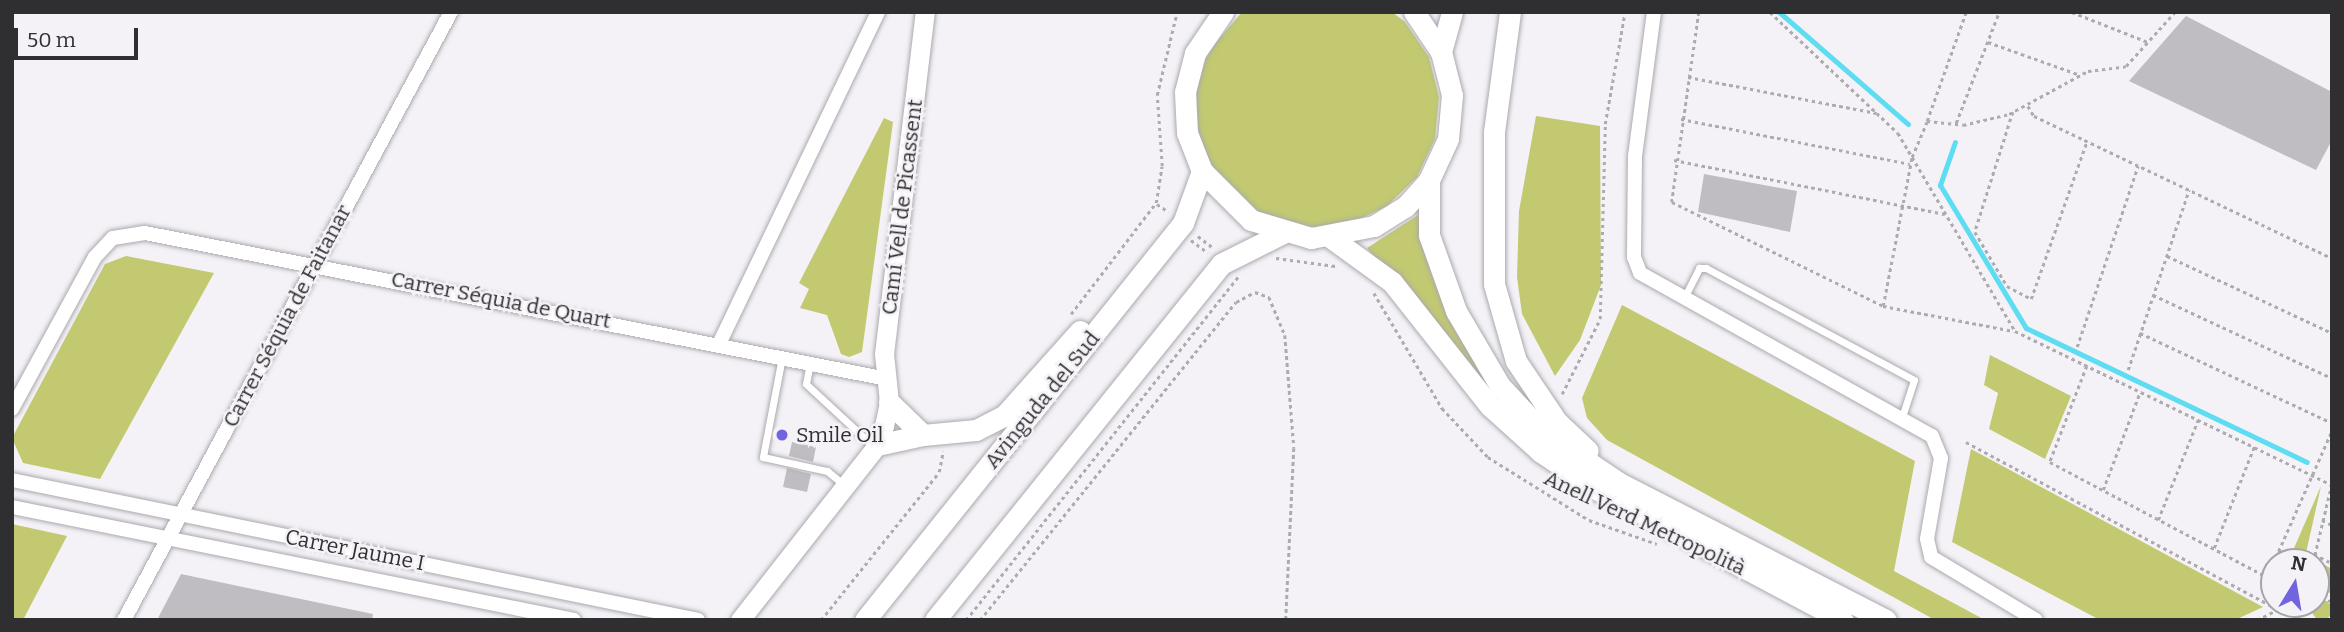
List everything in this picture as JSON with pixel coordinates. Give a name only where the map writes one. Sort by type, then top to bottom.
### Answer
[{"type":"main road","points":[[1218,14],[1195,52],[1185,92],[1188,133],[1202,171],[1223,198],[1283,233],[1329,237],[1374,226],[1405,206],[1429,180],[1448,139],[1452,95],[1441,52],[1414,12]]},
{"type":"main road","points":[[1441,52],[1452,12]]},
{"type":"main road","points":[[1510,12],[1494,132],[1491,241],[1502,326],[1516,361],[1558,422],[1656,498]]},
{"type":"main road","name":"Avinguda del Sud","points":[[865,620],[1183,223],[1202,171]]},
{"type":"main road","points":[[1429,180],[1429,235],[1456,311],[1488,369],[1566,450],[1886,620]]},
{"type":"main road","points":[[935,620],[1221,264],[1283,233]]},
{"type":"main road","points":[[1329,237],[1392,282],[1490,406],[1541,452],[1598,490],[1843,620]]},
{"type":"main road","points":[[876,446],[923,435],[976,430],[1004,416],[1100,308],[1143,273]]},
{"type":"main road","points":[[889,402],[923,435]]},
{"type":"street","name":"Carrer Séquia de Faitanar","points":[[124,620],[451,12]]},
{"type":"street","points":[[719,344],[878,12]]},
{"type":"street","name":"Camí Vell de Picassent","points":[[889,402],[884,354],[925,12]]},
{"type":"street","points":[[1654,12],[1635,156],[1633,257],[1644,279],[1932,436],[1941,458],[1927,539],[1931,557],[2036,620]]},
{"type":"street","name":"Carrer Séquia de Quart","points":[[12,409],[95,257],[113,238],[145,233],[316,264],[887,379]]},
{"type":"street","points":[[740,620],[876,446],[889,402]]},
{"type":"street","name":"Carrer Jaume I","points":[[12,480],[698,620]]},
{"type":"street","name":"Carrer Jaume I","points":[[12,508],[574,620]]},
{"type":"lane","points":[[1682,301],[1699,268],[1718,275],[1914,380],[1902,418]]},
{"type":"lane","points":[[782,357],[764,457],[827,471],[845,485]]},
{"type":"lane","points":[[810,362],[806,384],[876,446]]},
{"type":"path","points":[[1069,317],[1156,203],[1162,166],[1157,95],[1177,12]]},
{"type":"path","points":[[1558,400],[1600,319],[1605,124],[1625,12]]},
{"type":"path","points":[[1699,12],[1674,160],[1672,202],[1883,306],[2015,331],[2331,484],[2315,548]]},
{"type":"path","points":[[1770,12],[1877,114],[1912,157],[2015,331]]},
{"type":"path","points":[[1883,306],[1910,164],[1966,12]]},
{"type":"path","points":[[1956,124],[1999,12]]},
{"type":"path","points":[[2073,12],[2148,42]]},
{"type":"path","points":[[1927,121],[1956,124],[2012,112],[2028,106],[2081,75],[2126,66],[2175,12]]},
{"type":"path","points":[[1988,42],[2081,75]]},
{"type":"path","points":[[1688,77],[1877,114]]},
{"type":"path","points":[[2028,106],[2034,116],[2332,258]]},
{"type":"path","points":[[2012,112],[1975,232],[2007,286],[2031,299],[2087,141]]},
{"type":"path","points":[[1681,118],[1910,164]]},
{"type":"path","points":[[1674,160],[1946,214]]},
{"type":"path","points":[[2077,347],[2138,166]]},
{"type":"path","points":[[2128,370],[2189,190]]},
{"type":"path","points":[[1156,203],[1175,216]]},
{"type":"path","points":[[1190,230],[1221,255]]},
{"type":"path","points":[[1186,236],[1216,260]]},
{"type":"path","points":[[2166,256],[2332,333]]},
{"type":"path","points":[[1267,257],[1346,270]]},
{"type":"path","points":[[966,620],[1242,272]]},
{"type":"path","name":"Anell Verd Metropolità","points":[[1371,289],[1442,408],[1508,474],[1589,520],[1668,548]]},
{"type":"path","points":[[980,620],[1236,302],[1255,292],[1269,297],[1285,335],[1294,448],[1286,620]]},
{"type":"path","points":[[2153,295],[2332,378]]},
{"type":"path","points":[[2140,333],[2332,422]]},
{"type":"path","points":[[2087,366],[2050,462],[2267,577],[2332,430]]},
{"type":"path","points":[[2103,490],[2140,392]]},
{"type":"path","points":[[2158,520],[2198,420]]},
{"type":"path","points":[[1966,442],[2260,597]]},
{"type":"path","points":[[821,620],[939,472],[943,443]]},
{"type":"path","points":[[2214,549],[2254,447]]},
{"type":"path","points":[[2322,520],[2332,525]]},
{"type":"green space","points":[[1242,12],[1392,12],[1405,22],[1429,57],[1439,97],[1435,139],[1417,177],[1387,206],[1349,224],[1307,228],[1266,217],[1231,193],[1207,158],[1196,123],[1197,86],[1208,52]]},
{"type":"green space","points":[[1536,116],[1600,126],[1601,285],[1580,340],[1555,376],[1522,314],[1517,277],[1519,211]]},
{"type":"green space","points":[[884,118],[893,122],[862,352],[849,357],[841,354],[827,315],[800,308],[809,289],[799,283]]},
{"type":"green space","points":[[1418,215],[1451,322],[1499,402],[1367,248]]},
{"type":"green space","points":[[126,256],[214,273],[100,479],[23,463],[12,438],[105,264]]},
{"type":"green space","points":[[1622,305],[1915,461],[1894,571],[1985,620],[1935,620],[1607,440],[1587,418],[1582,398]]},
{"type":"green space","points":[[1990,355],[2071,396],[2045,459],[1989,429],[1998,393],[1984,385]]},
{"type":"green space","points":[[1971,449],[2260,605],[2260,608],[2235,620],[2100,620],[1952,542]]},
{"type":"green space","points":[[2321,486],[2307,548],[2294,548]]},
{"type":"green space","points":[[12,524],[67,536],[23,620],[12,620]]},
{"type":"green space","points":[[2330,568],[2332,569],[2332,594],[2330,593]]},
{"type":"building","points":[[2186,16],[2332,92],[2332,140],[2316,170],[2129,81]]},
{"type":"building","points":[[1704,174],[1797,191],[1790,232],[1698,212]]},
{"type":"building","points":[[792,442],[816,447],[813,462],[789,456]]},
{"type":"building","points":[[787,468],[811,474],[807,492],[783,487]]},
{"type":"building","points":[[181,574],[373,614],[372,620],[157,620]]},
{"type":"waterway","points":[[1779,12],[1908,124]]},
{"type":"waterway","points":[[1955,142],[1940,185],[2026,328],[2307,462]]},
{"type":"place","name":"Smile Oil","points":[[782,435]]}]
